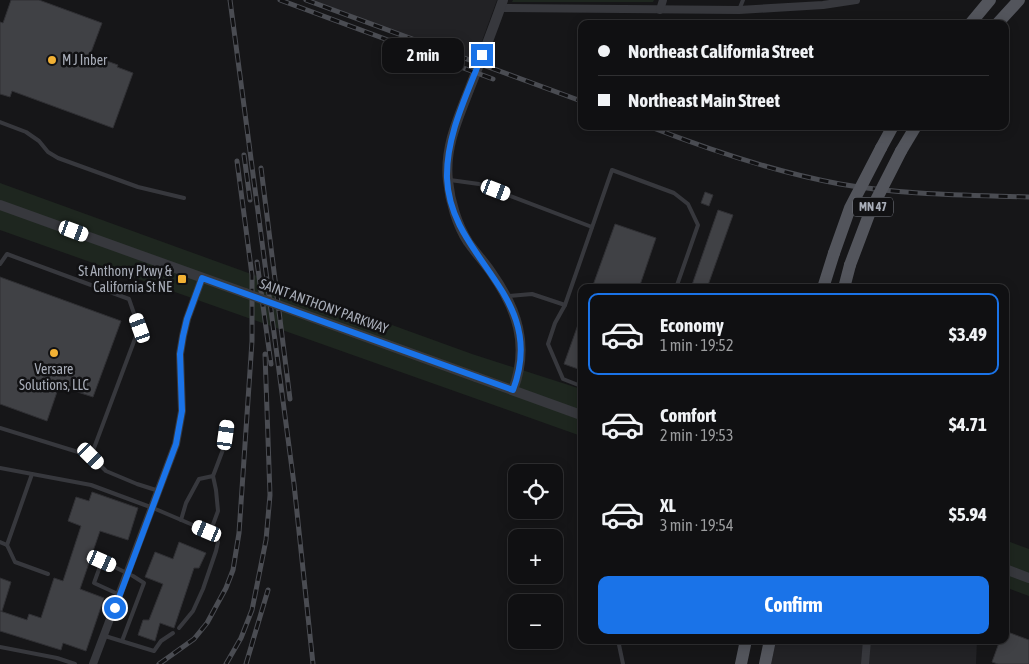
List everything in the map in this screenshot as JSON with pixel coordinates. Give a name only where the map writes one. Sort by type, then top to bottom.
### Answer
[{"type":"main road","points":[[973,20],[990,0]]},
{"type":"main road","points":[[1001,20],[1019,0]]},
{"type":"main road","points":[[1001,20],[1026,0]]},
{"type":"main road","name":"MN 47","points":[[824,284],[850,208],[891,130]]},
{"type":"main road","name":"MN 47","points":[[845,284],[850,265],[870,212],[914,130]]},
{"type":"main road","points":[[741,664],[745,644]]},
{"type":"main road","points":[[764,664],[769,644]]},
{"type":"street","points":[[660,10],[664,0]]},
{"type":"street","points":[[513,390],[521,352],[518,323],[506,296],[491,272],[467,241],[453,209],[447,180],[452,135],[502,4],[660,10],[739,10],[856,0]]},
{"type":"street","name":"SAINT ANTHONY PARKWAY","points":[[0,205],[578,413]]},
{"type":"street","points":[[93,664],[176,444],[182,411],[180,354],[187,319],[202,278]]},
{"type":"street","points":[[1009,571],[1029,578]]},
{"type":"street","points":[[865,664],[868,644]]},
{"type":"lane","points":[[739,10],[743,0]]},
{"type":"lane","points":[[0,122],[26,132],[39,141],[48,152],[58,158],[138,187],[184,198]]},
{"type":"lane","points":[[578,385],[563,379],[548,344],[555,323],[565,305],[612,170],[674,193],[688,204],[698,225],[678,284]]},
{"type":"lane","points":[[447,180],[480,184],[592,228]]},
{"type":"lane","points":[[0,264],[7,254],[129,299],[140,328],[91,456]]},
{"type":"lane","points":[[506,296],[532,294],[565,305]]},
{"type":"lane","points":[[179,628],[193,611],[216,551],[218,542],[212,530],[218,511],[213,476],[224,447],[227,423]]},
{"type":"lane","points":[[0,428],[91,456],[106,470],[159,491]]},
{"type":"lane","points":[[0,468],[91,485],[207,531],[212,530]]},
{"type":"lane","points":[[7,545],[32,474]]},
{"type":"lane","points":[[181,520],[186,503],[199,479],[213,476]]},
{"type":"lane","points":[[0,542],[7,545],[15,562],[48,574]]},
{"type":"lane","points":[[120,595],[94,583],[102,561],[144,583],[122,641]]},
{"type":"lane","points":[[104,636],[154,652],[160,641],[174,633]]},
{"type":"lane","points":[[619,644],[623,664]]},
{"type":"lane","points":[[0,647],[57,658],[75,664]]},
{"type":"shaded area","points":[[302,0],[497,0],[474,63]]},
{"type":"shaded area","points":[[513,0],[654,0],[653,2],[512,2]]},
{"type":"shaded area","points":[[0,183],[472,354],[578,388],[578,435],[0,230]]},
{"type":"shaded area","points":[[1009,542],[1029,549],[1029,596],[1009,588]]},
{"type":"shaded area","points":[[775,644],[977,644],[976,664],[771,664]]},
{"type":"building","name":"M J Inber","points":[[11,0],[39,0],[102,23],[90,55],[118,65],[117,67],[133,73],[113,128],[12,91],[10,97],[0,94],[0,22],[3,23]]},
{"type":"building","points":[[705,192],[713,195],[709,206],[701,203]]},
{"type":"building","points":[[718,210],[733,215],[708,284],[692,284]]},
{"type":"building","points":[[615,224],[656,238],[640,284],[593,284]]},
{"type":"building","name":"Versare Solutions, LLC","points":[[0,277],[121,321],[93,397],[59,386],[47,421],[0,404]]},
{"type":"building","points":[[578,325],[578,369],[564,364]]},
{"type":"building","points":[[92,492],[138,508],[128,540],[100,531],[80,589],[104,598],[86,651],[63,643],[61,650],[0,631],[0,611],[27,620],[29,614],[41,618],[54,578],[63,581],[81,526],[68,521],[76,497],[89,501]]},
{"type":"building","points":[[179,542],[206,553],[199,568],[194,568],[174,628],[160,623],[155,641],[138,635],[143,620],[149,620],[163,584],[145,577],[155,552],[173,559]]},
{"type":"building","points":[[0,578],[11,582],[2,611],[0,611]]},
{"type":"building","points":[[1009,632],[1029,640],[1029,664],[998,664],[992,662],[999,644],[1009,644]]},
{"type":"railway","points":[[230,0],[294,484],[313,664]]},
{"type":"railway","points":[[280,0],[493,79]]},
{"type":"railway","points":[[306,0],[578,100]]},
{"type":"railway","points":[[658,130],[742,160],[840,184],[910,192],[1029,197]]},
{"type":"railway","points":[[244,155],[250,200]]},
{"type":"railway","points":[[159,664],[194,639],[207,623],[226,588],[233,570],[239,533],[252,341],[252,275],[237,161]]},
{"type":"railway","points":[[261,168],[290,399]]},
{"type":"railway","points":[[257,262],[271,364]]},
{"type":"railway","points":[[226,664],[241,638],[252,610],[266,540],[270,495],[265,354]]},
{"type":"railway","points":[[246,664],[268,590]]},
{"type":"place","name":"M J Inber","points":[[52,60]]},
{"type":"place","name":"St Anthony Pkwy & California St NE","points":[[182,279]]},
{"type":"place","name":"Versare Solutions, LLC","points":[[54,353]]},
{"type":"route","points":[[115,608],[176,444],[182,411],[180,354],[187,319],[202,278],[513,390],[521,352],[518,323],[506,296],[491,272],[467,241],[453,209],[447,180],[452,135],[482,55]]}]
